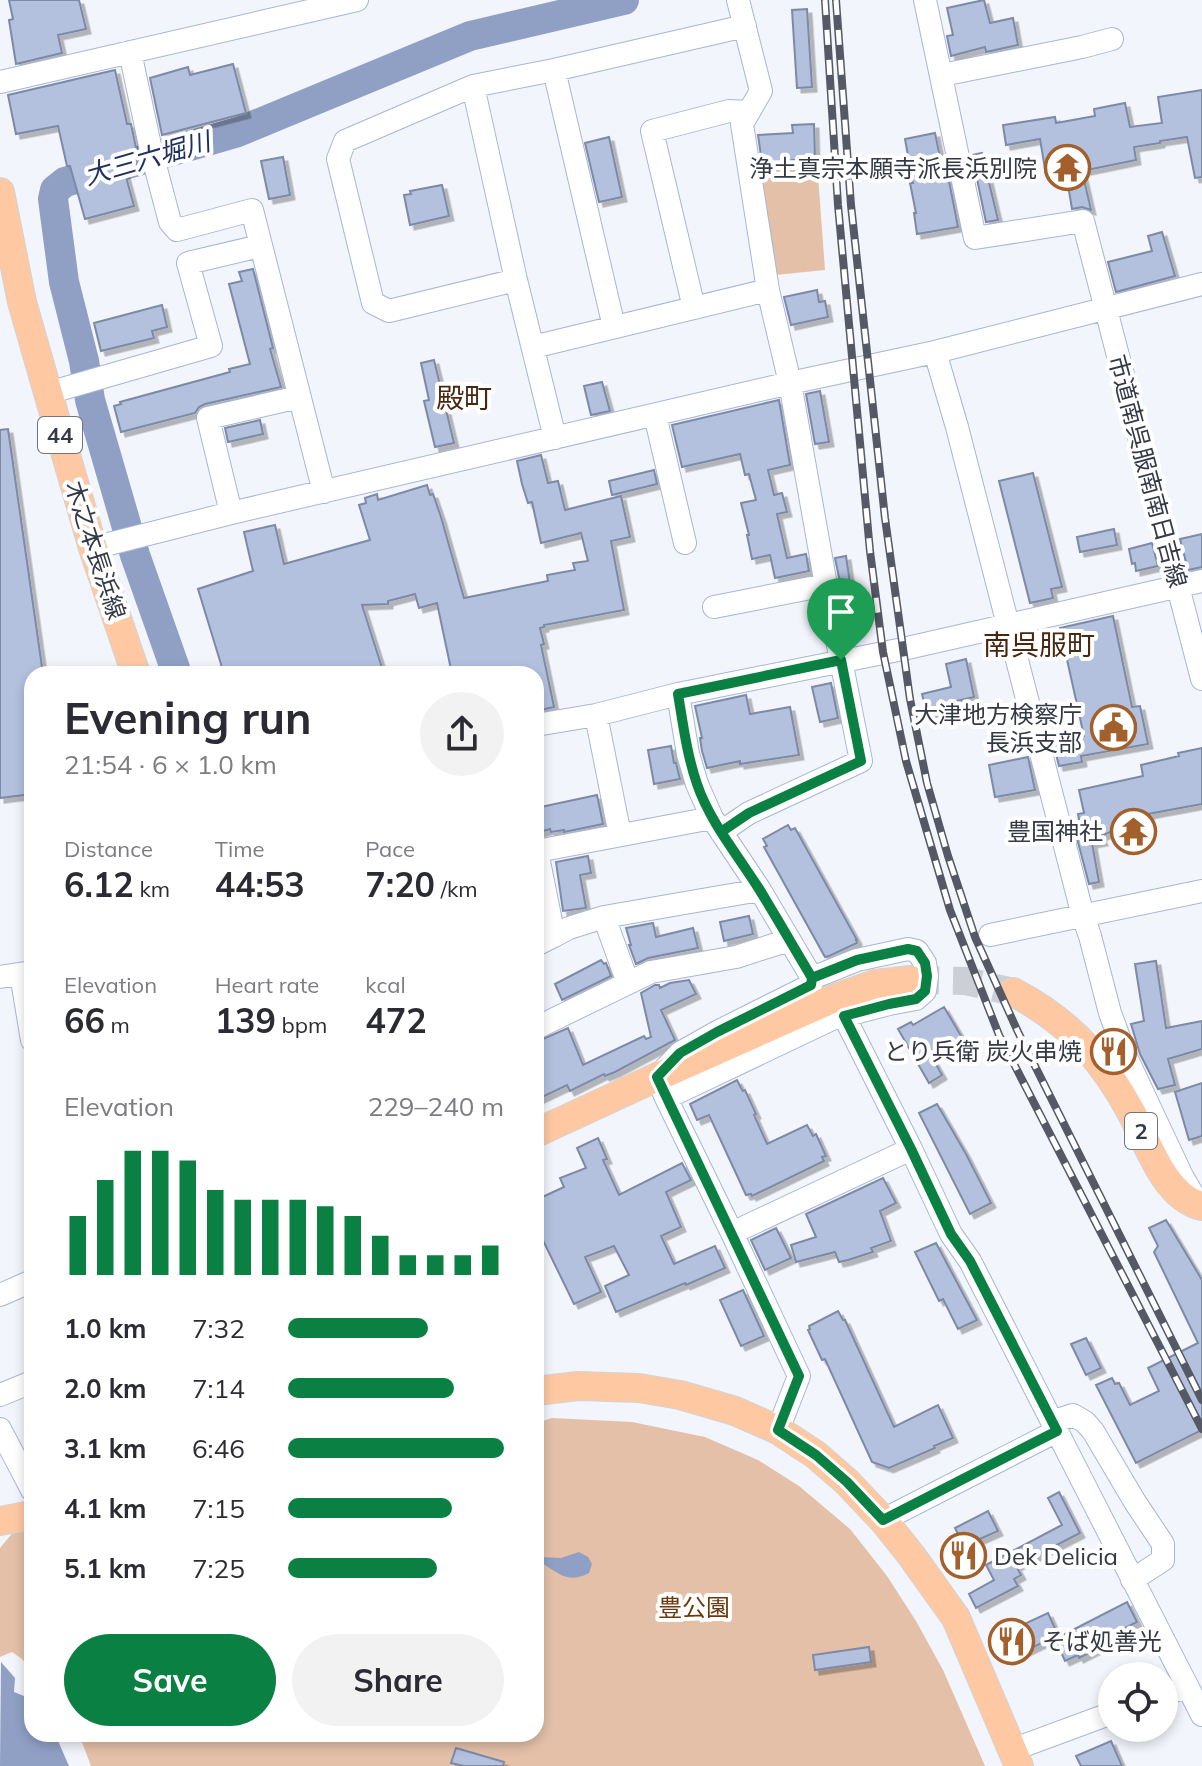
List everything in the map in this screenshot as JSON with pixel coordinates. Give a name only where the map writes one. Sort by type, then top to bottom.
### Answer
[{"type":"main road","name":"木之本長浜線","points":[[0,192],[22,302],[59,390],[105,545],[134,666]]},
{"type":"main road","points":[[544,1130],[661,1087],[830,1000],[875,984],[911,980]]},
{"type":"main road","name":"2","points":[[1013,992],[1053,1017],[1087,1048],[1130,1110],[1172,1188],[1201,1208]]},
{"type":"main road","points":[[544,1390],[578,1386],[639,1388],[680,1395],[735,1411],[778,1430],[816,1455],[883,1520],[956,1618],[1016,1758]]},
{"type":"main road","points":[[0,1501],[24,1495]]},
{"type":"main road","points":[[0,1521],[24,1516]]},
{"type":"street","points":[[0,82],[130,52],[298,6],[357,0]]},
{"type":"street","points":[[544,848],[620,835],[716,825],[861,761],[790,383],[768,290],[742,124],[761,91],[738,0]]},
{"type":"street","points":[[925,0],[942,75],[1112,39]]},
{"type":"street","points":[[516,280],[389,311],[373,303],[338,159],[345,141],[473,86],[745,26]]},
{"type":"street","points":[[130,52],[170,222],[177,230],[252,210],[324,492]]},
{"type":"street","points":[[554,70],[614,327]]},
{"type":"street","name":"市道南呉服南南日吉線","points":[[942,75],[975,238],[1083,221],[1202,679]]},
{"type":"street","points":[[473,86],[555,438]]},
{"type":"street","points":[[694,308],[652,131],[729,111],[749,112]]},
{"type":"street","points":[[59,390],[211,346],[188,263],[260,246]]},
{"type":"street","points":[[105,545],[790,383],[935,352],[1202,284]]},
{"type":"street","points":[[533,347],[768,290]]},
{"type":"street","points":[[935,352],[1110,1013],[1127,1059],[1182,1176],[1201,1208]]},
{"type":"street","points":[[231,513],[208,418],[299,397]]},
{"type":"street","points":[[655,415],[685,543]]},
{"type":"street","points":[[544,724],[903,649],[1202,581]]},
{"type":"street","points":[[714,607],[826,585]]},
{"type":"street","points":[[661,1087],[680,1053],[811,985],[812,978],[760,890],[716,825],[697,784],[688,754],[678,694]]},
{"type":"street","points":[[596,715],[620,835]]},
{"type":"street","points":[[545,940],[569,928],[604,917],[760,890]]},
{"type":"street","points":[[990,935],[1202,891]]},
{"type":"street","points":[[604,917],[628,983]]},
{"type":"street","points":[[544,1024],[651,972],[736,957],[789,940]]},
{"type":"street","points":[[661,1087],[832,1019],[916,999],[925,991],[927,976],[925,963],[917,951],[908,949],[857,960],[812,978]]},
{"type":"street","points":[[18,974],[24,1002]]},
{"type":"street","points":[[844,1016],[951,1234],[970,1261],[1202,1715]]},
{"type":"street","points":[[661,1087],[799,1376],[778,1430]]},
{"type":"street","points":[[732,1233],[911,1149]]},
{"type":"street","points":[[0,1295],[24,1284]]},
{"type":"street","points":[[0,1395],[24,1385]]},
{"type":"street","points":[[883,1520],[1055,1427],[1068,1415],[1073,1415],[1093,1431],[1163,1544],[1163,1560],[1132,1580]]},
{"type":"street","points":[[0,1429],[24,1477]]},
{"type":"street","points":[[1178,1690],[1187,1687]]},
{"type":"street","points":[[1016,1758],[1098,1720]]},
{"type":"green space","points":[[817,162],[825,270],[775,275],[759,168]]},
{"type":"green space","name":"豊公園","points":[[552,1418],[632,1422],[705,1437],[758,1460],[799,1486],[850,1529],[887,1576],[943,1670],[985,1766],[91,1766],[82,1742],[544,1742],[544,1420]]},
{"type":"green space","points":[[24,1523],[24,1662],[12,1652],[0,1657],[0,1548],[20,1524]]},
{"type":"water","points":[[579,1552],[588,1557],[592,1564],[589,1573],[581,1577],[567,1577],[544,1565],[544,1557],[561,1558]]},
{"type":"water","points":[[1,1662],[15,1678],[14,1692],[24,1696],[24,1742],[58,1742],[69,1766],[0,1766]]},
{"type":"building","points":[[9,0],[79,0],[86,29],[58,35],[62,53],[16,64]]},
{"type":"building","points":[[984,0],[990,23],[1013,18],[1018,45],[986,52],[985,47],[951,56],[947,36],[953,35],[947,8]]},
{"type":"building","points":[[807,9],[812,87],[797,88],[792,10]]},
{"type":"building","points":[[233,64],[246,113],[162,135],[150,78],[188,67],[190,75]]},
{"type":"building","points":[[115,70],[127,124],[131,124],[136,148],[120,155],[134,206],[85,219],[70,166],[67,166],[58,126],[16,134],[8,95]]},
{"type":"building","points":[[1202,90],[1202,177],[1195,178],[1187,137],[1134,147],[1136,160],[1082,171],[1091,210],[1082,207],[1072,209],[1067,179],[1063,179],[1061,173],[1046,175],[1040,139],[1006,145],[1003,125],[1055,117],[1056,123],[1095,116],[1094,109],[1125,103],[1130,127],[1162,123],[1158,97]]},
{"type":"building","points":[[814,124],[815,158],[762,163],[758,135],[793,133],[792,125]]},
{"type":"building","points":[[935,133],[944,177],[948,176],[958,227],[917,234],[910,183],[913,183],[905,139]]},
{"type":"building","points":[[609,137],[622,197],[599,202],[585,143]]},
{"type":"building","points":[[982,153],[998,220],[986,222],[972,155]]},
{"type":"building","points":[[283,157],[290,195],[269,199],[261,161]]},
{"type":"building","points":[[442,185],[449,216],[410,225],[404,195]]},
{"type":"building","points":[[1162,232],[1175,276],[1116,292],[1108,262],[1152,251],[1148,236]]},
{"type":"building","points":[[253,269],[281,387],[205,404],[195,413],[121,432],[114,406],[120,402],[250,364],[229,284],[242,281],[239,272]]},
{"type":"building","points":[[817,290],[819,302],[825,301],[828,317],[791,325],[784,297]]},
{"type":"building","points":[[162,305],[167,327],[152,331],[154,338],[101,351],[94,323]]},
{"type":"building","points":[[434,360],[454,443],[435,447],[424,401],[429,400],[421,363]]},
{"type":"building","points":[[602,382],[610,411],[591,415],[584,386]]},
{"type":"building","points":[[820,391],[829,442],[815,444],[806,394]]},
{"type":"building","points":[[779,400],[790,465],[768,470],[774,495],[782,493],[787,512],[777,514],[787,558],[806,554],[809,571],[775,578],[770,555],[752,559],[741,503],[756,500],[740,454],[682,467],[672,425]]},
{"type":"building","points":[[260,420],[263,434],[228,442],[225,428]]},
{"type":"building","points":[[8,429],[42,666],[24,666],[24,795],[0,798],[0,430]]},
{"type":"building","points":[[541,455],[548,483],[558,481],[565,510],[621,496],[630,537],[611,541],[624,610],[540,628],[554,707],[544,709],[544,666],[450,666],[437,603],[419,608],[415,594],[388,601],[388,604],[362,605],[381,666],[222,666],[198,589],[253,571],[244,532],[275,525],[284,564],[370,540],[359,505],[366,503],[365,498],[377,494],[378,500],[427,485],[441,517],[464,598],[548,581],[547,575],[575,570],[573,563],[588,561],[581,533],[541,543],[532,502],[528,503],[517,461]]},
{"type":"building","points":[[654,470],[657,484],[612,495],[609,481]]},
{"type":"building","points":[[1033,473],[1062,587],[1051,589],[1053,598],[1030,603],[999,481]]},
{"type":"building","points":[[1114,529],[1117,545],[1080,552],[1077,537]]},
{"type":"building","points":[[1202,534],[1202,567],[1188,570],[1180,539]]},
{"type":"building","points":[[1152,543],[1158,566],[1136,571],[1129,549]]},
{"type":"building","points":[[846,556],[851,590],[842,592],[835,558]]},
{"type":"building","points":[[1113,616],[1132,707],[1140,706],[1148,744],[1081,756],[1082,762],[1059,766],[1053,742],[1084,736],[1060,628]]},
{"type":"building","points":[[966,659],[974,697],[952,702],[953,708],[927,714],[922,694],[951,687],[946,664]]},
{"type":"building","points":[[831,683],[838,718],[820,722],[812,687]]},
{"type":"building","points":[[746,695],[750,714],[790,707],[799,755],[707,768],[695,706]]},
{"type":"building","points":[[671,746],[680,779],[654,784],[648,750]]},
{"type":"building","points":[[1202,748],[1202,804],[1113,823],[1115,830],[1101,836],[1103,841],[1092,843],[1099,882],[1089,884],[1074,827],[1080,825],[1078,814],[1084,813],[1079,790],[1143,776],[1141,765]]},
{"type":"building","points":[[1028,757],[1035,790],[995,797],[989,765]]},
{"type":"building","points":[[597,795],[603,824],[564,832],[544,831],[544,806]]},
{"type":"building","points":[[788,825],[791,830],[795,828],[857,940],[857,943],[829,956],[825,957],[764,847],[767,846],[763,839]]},
{"type":"building","points":[[588,856],[591,873],[580,875],[586,908],[563,911],[556,862]]},
{"type":"building","points":[[749,916],[753,934],[724,941],[720,922]]},
{"type":"building","points":[[653,923],[656,937],[693,928],[698,948],[648,958],[636,964],[626,928]]},
{"type":"building","points":[[601,960],[606,963],[611,976],[562,1000],[555,984]]},
{"type":"building","points":[[1156,961],[1166,1028],[1202,1021],[1202,1049],[1168,1059],[1175,1085],[1158,1089],[1140,1054],[1131,1024],[1144,1021],[1135,964]]},
{"type":"building","points":[[689,980],[696,994],[661,1010],[675,1040],[615,1072],[604,1074],[570,1091],[567,1085],[544,1096],[544,1038],[568,1028],[583,1065],[644,1036],[646,1039],[651,1037],[641,993],[655,985],[660,988]]},
{"type":"building","points":[[944,1007],[964,1041],[933,1059],[942,1075],[929,1083],[898,1029],[911,1022],[913,1025]]},
{"type":"building","points":[[737,1080],[745,1090],[767,1144],[807,1125],[813,1136],[816,1134],[826,1156],[822,1157],[824,1161],[752,1196],[746,1195],[709,1115],[697,1120],[690,1104]]},
{"type":"building","points":[[1202,1083],[1202,1136],[1189,1140],[1175,1092]]},
{"type":"building","points":[[937,1104],[991,1203],[970,1214],[919,1113]]},
{"type":"building","points":[[598,1138],[607,1159],[603,1160],[619,1195],[682,1163],[691,1180],[666,1192],[681,1227],[661,1236],[674,1264],[715,1246],[725,1268],[616,1312],[605,1286],[629,1275],[614,1246],[585,1257],[601,1292],[574,1304],[544,1242],[544,1196],[564,1187],[560,1178],[586,1168],[577,1148]]},
{"type":"building","points":[[883,1178],[896,1203],[880,1211],[891,1241],[871,1248],[873,1252],[839,1262],[835,1252],[796,1262],[791,1245],[816,1237],[806,1214]]},
{"type":"building","points":[[1166,1220],[1202,1280],[1202,1430],[1136,1463],[1096,1385],[1112,1378],[1115,1384],[1119,1383],[1130,1405],[1159,1391],[1148,1368],[1198,1343],[1154,1252],[1158,1246],[1149,1228]]},
{"type":"building","points":[[776,1228],[791,1258],[765,1270],[751,1240]]},
{"type":"building","points":[[936,1243],[977,1320],[958,1329],[943,1299],[939,1301],[915,1252]]},
{"type":"building","points":[[743,1290],[764,1336],[741,1346],[720,1300]]},
{"type":"building","points":[[838,1311],[894,1427],[938,1405],[953,1438],[889,1468],[872,1462],[825,1359],[822,1360],[808,1330],[809,1326]]},
{"type":"building","points":[[1086,1338],[1101,1368],[1086,1375],[1071,1344]]},
{"type":"building","points":[[1059,1492],[1080,1533],[1016,1566],[1021,1575],[1014,1579],[1018,1586],[976,1608],[969,1594],[994,1580],[986,1565],[1062,1525],[1048,1498]]},
{"type":"building","points":[[988,1511],[998,1531],[964,1546],[955,1528]]},
{"type":"building","points":[[1127,1602],[1137,1622],[1095,1643],[1097,1649],[1065,1661],[1055,1639]]},
{"type":"building","points":[[1048,1613],[1058,1635],[1007,1660],[996,1637]]},
{"type":"building","points":[[869,1647],[871,1662],[815,1670],[813,1655]]},
{"type":"building","points":[[1111,1742],[1122,1766],[1081,1766],[1076,1756]]},
{"type":"building","points":[[456,1748],[504,1762],[503,1766],[451,1763]]},
{"type":"waterway","name":"大三六堀川","points":[[174,666],[135,555],[90,400],[84,361],[64,282],[53,199],[55,190],[65,182],[238,132],[470,36],[624,0]]},
{"type":"tunnel","points":[[911,980],[966,981],[1013,992]]},
{"type":"railway","points":[[825,0],[838,205],[870,551],[883,652],[906,761],[950,910],[999,1035],[1202,1429]]},
{"type":"railway","points":[[836,0],[851,205],[885,518],[910,699],[927,783],[975,937],[1018,1032],[1202,1400]]},
{"type":"place","name":"浄土真宗本願寺派長浜別院","points":[[1068,168]]},
{"type":"place","name":"大津地方検察庁 長浜支部","points":[[1113,728]]},
{"type":"place","name":"豊国神社","points":[[1134,831]]},
{"type":"place","name":"とり兵衛 炭火串焼","points":[[1113,1051]]},
{"type":"place","name":"Dek Delicia","points":[[963,1556]]},
{"type":"place","name":"そば処善光","points":[[1011,1641]]},
{"type":"district","name":"殿町","points":[[464,397]]},
{"type":"district","name":"南呉服町","points":[[1039,644]]},
{"type":"route","points":[[841,660],[678,694],[688,754],[712,818],[721,832],[760,890],[789,940],[812,978],[857,960],[908,949],[917,951],[925,963],[925,991],[916,999],[844,1016],[951,1234],[970,1261],[1057,1431],[883,1520],[816,1455],[778,1430],[799,1376],[657,1077],[680,1053],[811,985],[812,978],[760,890],[721,832],[749,813],[861,761],[841,660]]}]
